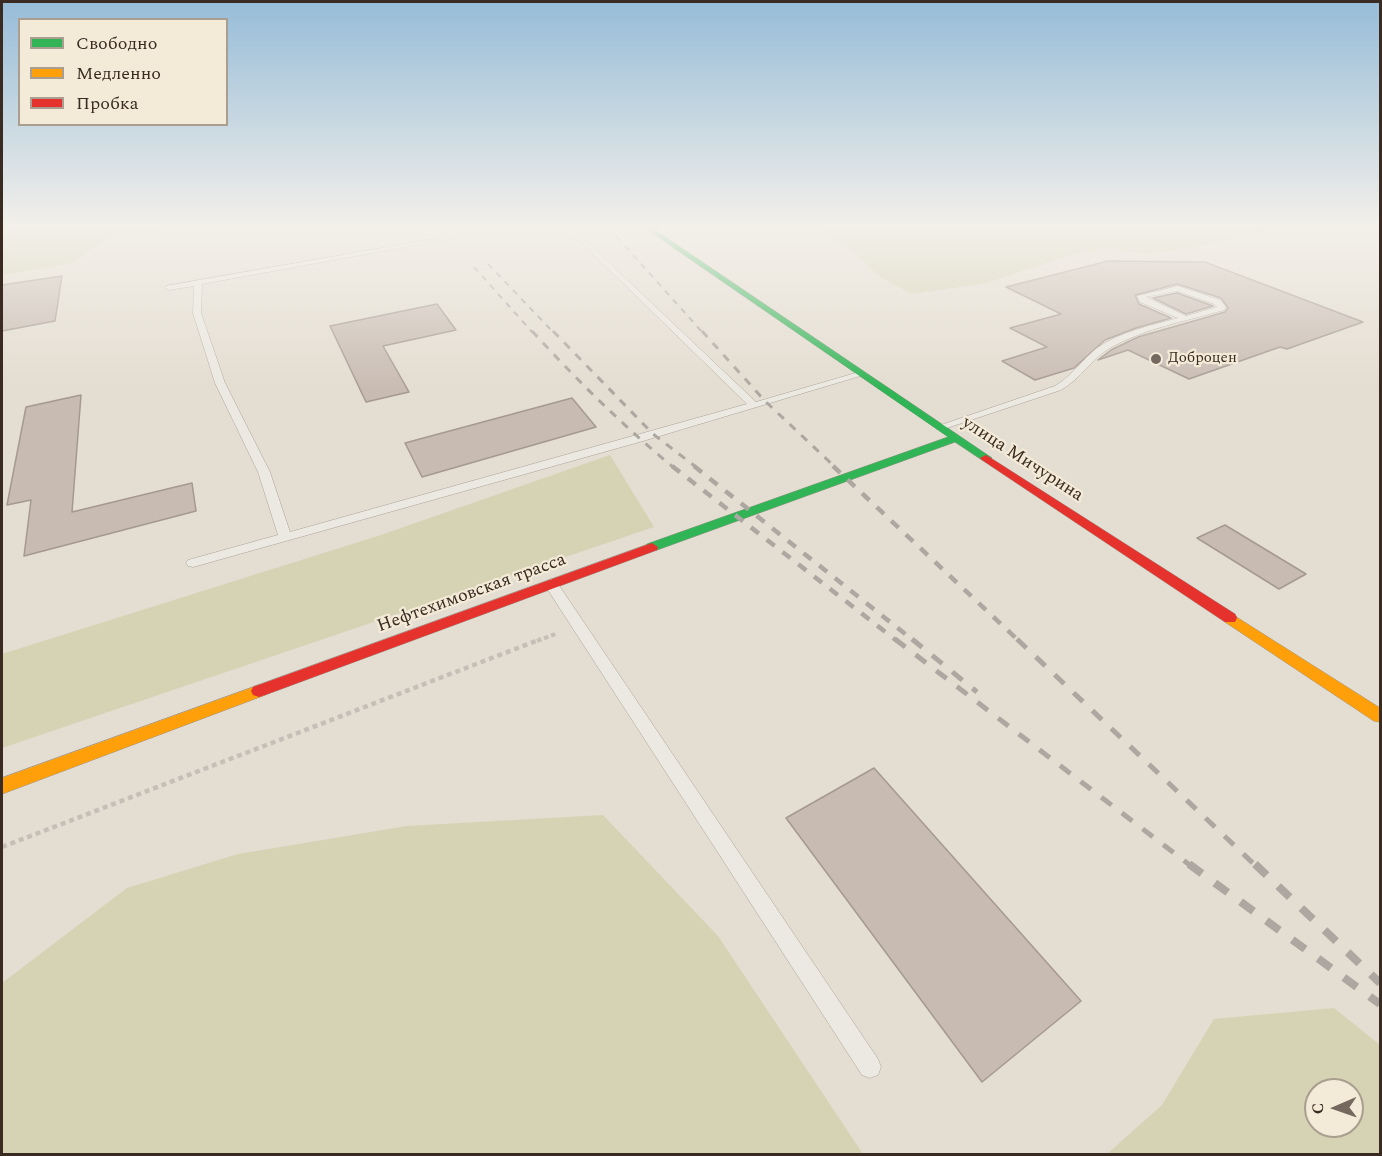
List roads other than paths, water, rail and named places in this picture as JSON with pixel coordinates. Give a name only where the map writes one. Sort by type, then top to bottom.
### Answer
[{"type":"main road","name":"улица Мичурина","points":[[727,282],[956,438],[1380,717]]},
{"type":"main road","name":"Нефтехимовская трасса","points":[[2,786],[956,438]]},
{"type":"lane","points":[[169,288],[204,282]]},
{"type":"lane","points":[[625,282],[753,405]]},
{"type":"lane","points":[[198,283],[197,313],[220,383],[264,472],[285,536]]},
{"type":"lane","points":[[940,427],[1058,388],[1072,380],[1099,351],[1108,345],[1221,309],[1222,305],[1178,288],[1141,296],[1143,300],[1188,319]]},
{"type":"lane","points":[[193,563],[639,439],[862,374]]},
{"type":"lane","points":[[551,584],[870,1067]]},
{"type":"railway","points":[[487,282],[533,333]]},
{"type":"railway","points":[[505,282],[554,333]]},
{"type":"railway","points":[[657,282],[703,333]]},
{"type":"railway","points":[[532,331],[600,402],[673,467]]},
{"type":"railway","points":[[553,331],[653,434],[696,467]]},
{"type":"railway","points":[[702,331],[765,401],[835,467]]},
{"type":"railway","points":[[672,466],[897,641]]},
{"type":"railway","points":[[694,466],[914,641]]},
{"type":"railway","points":[[833,466],[1019,641]]},
{"type":"railway","points":[[895,639],[1191,866]]},
{"type":"railway","points":[[912,639],[977,692]]},
{"type":"railway","points":[[1017,639],[1256,866]]},
{"type":"railway","points":[[1189,864],[1380,1004]]},
{"type":"railway","points":[[1255,864],[1380,983]]},
{"type":"place","name":"Доброцен","points":[[1156,359]]}]
